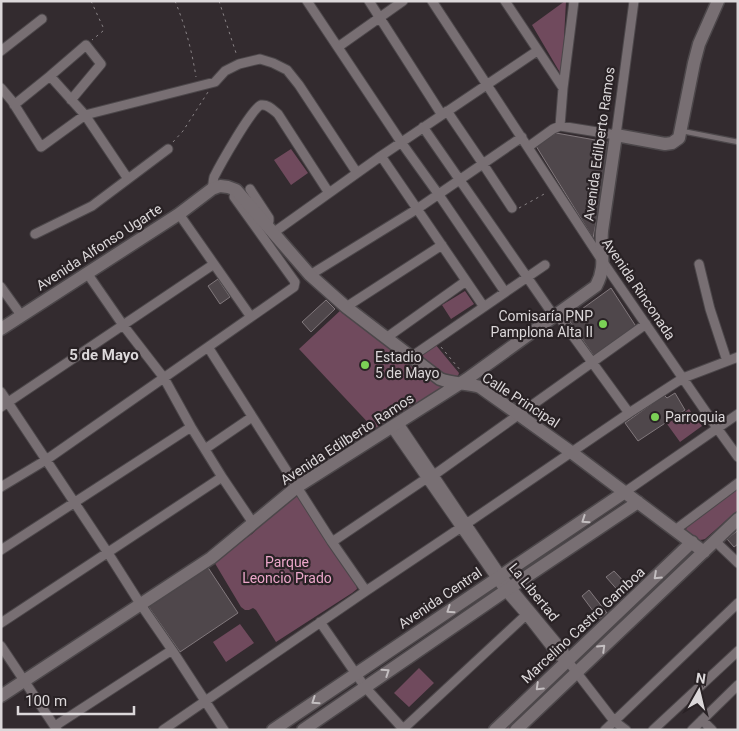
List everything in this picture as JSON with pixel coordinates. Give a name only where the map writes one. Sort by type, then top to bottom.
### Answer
[{"type":"street","points":[[308,1],[401,142],[505,292]]},
{"type":"street","points":[[369,1],[444,113],[483,164],[512,208]]},
{"type":"street","points":[[338,46],[403,1]]},
{"type":"street","name":"Avenida Rinconada","points":[[432,1],[603,262],[716,428],[738,457]]},
{"type":"street","points":[[505,1],[563,88]]},
{"type":"street","points":[[560,126],[574,1]]},
{"type":"street","name":"Avenida Edilberto Ramos","points":[[1,696],[212,558],[297,487],[464,381],[596,286],[601,277],[603,262],[602,231],[634,1]]},
{"type":"street","points":[[528,147],[560,126],[664,144],[672,143],[679,138],[699,44],[718,1]]},
{"type":"street","points":[[1,51],[42,19]]},
{"type":"street","points":[[13,103],[50,76],[86,45],[101,64],[71,100]]},
{"type":"street","points":[[250,189],[269,218],[270,229],[329,193],[401,142],[537,51]]},
{"type":"street","points":[[1,88],[13,103],[41,147],[85,115],[214,82],[225,71],[243,62],[260,60],[273,63],[287,70],[299,85],[357,173]]},
{"type":"street","points":[[50,76],[85,115],[128,179]]},
{"type":"street","points":[[1,93],[13,103]]},
{"type":"street","points":[[1,487],[46,460],[294,287],[295,282],[234,197],[236,190],[220,186],[212,189],[213,179],[256,108],[261,105],[268,106],[278,114],[329,193]]},
{"type":"street","points":[[423,127],[527,277],[629,413]]},
{"type":"street","points":[[310,276],[439,195],[522,137]]},
{"type":"street","points":[[35,234],[92,206],[168,149]]},
{"type":"street","points":[[381,156],[484,307]]},
{"type":"street","name":"Avenida Alfonso Ugarte","points":[[1,329],[179,214],[212,189]]},
{"type":"street","name":"Calle Principal","points":[[236,190],[310,276],[386,338],[440,379],[449,382],[464,381],[480,387],[571,452],[704,552]]},
{"type":"street","points":[[179,214],[251,317]]},
{"type":"street","points":[[346,307],[442,245]]},
{"type":"street","points":[[5,405],[214,264]]},
{"type":"street","points":[[699,264],[710,309],[727,361]]},
{"type":"street","points":[[411,357],[545,265]]},
{"type":"street","points":[[87,273],[122,325],[164,378],[222,477],[254,523]]},
{"type":"street","points":[[386,338],[466,282]]},
{"type":"street","points":[[1,287],[22,315]]},
{"type":"street","points":[[332,542],[519,415],[646,324]]},
{"type":"street","points":[[208,347],[332,542],[366,591]]},
{"type":"street","points":[[163,730],[629,413],[683,378],[738,357]]},
{"type":"street","points":[[1,392],[5,405],[46,460],[224,730]]},
{"type":"street","points":[[625,492],[738,414]]},
{"type":"street","points":[[205,449],[252,416]]},
{"type":"street","name":"La Libertad","points":[[395,425],[526,615],[558,656],[567,660]]},
{"type":"street","points":[[1,550],[191,427]]},
{"type":"street","points":[[1,623],[222,477]]},
{"type":"street","points":[[675,530],[738,484]]},
{"type":"street","name":"Avenida Central","points":[[273,730],[625,492]]},
{"type":"street","points":[[303,730],[638,502]]},
{"type":"street","points":[[516,730],[738,519]]},
{"type":"street","points":[[715,541],[738,563]]},
{"type":"street","name":"Marcelino Castro Gamboa","points":[[495,730],[692,542]]},
{"type":"street","name":"La Libertad","points":[[508,589],[564,651],[567,660]]},
{"type":"street","points":[[605,730],[738,604]]},
{"type":"street","points":[[320,622],[365,687],[403,729],[526,615]]},
{"type":"street","points":[[1,646],[56,728],[172,650]]},
{"type":"street","points":[[653,730],[738,651]]},
{"type":"street","points":[[567,660],[614,720],[626,730]]},
{"type":"street","points":[[692,730],[738,685]]},
{"type":"street","points":[[702,720],[712,730]]},
{"type":"lane","points":[[681,131],[738,142]]},
{"type":"path","points":[[86,45],[103,31],[91,1]]},
{"type":"path","points":[[175,1],[181,14],[192,54],[196,79],[194,87]]},
{"type":"path","points":[[219,1],[239,64]]},
{"type":"path","points":[[168,149],[183,131],[214,82]]},
{"type":"path","points":[[512,208],[518,209],[555,188]]},
{"type":"path","points":[[435,340],[464,381]]},
{"type":"green space","points":[[566,1],[562,76],[532,25]]},
{"type":"green space","points":[[291,149],[308,173],[291,185],[274,160]]},
{"type":"green space","points":[[465,291],[474,304],[451,319],[442,305]]},
{"type":"green space","name":"Estadio 5 de Mayo","points":[[342,309],[441,384],[440,390],[374,429],[299,349]]},
{"type":"green space","points":[[435,344],[459,373],[455,378],[449,380],[419,355]]},
{"type":"green space","points":[[689,409],[702,426],[680,442],[667,424]]},
{"type":"green space","points":[[738,487],[738,510],[705,539],[697,540],[689,537],[686,530],[687,526]]},
{"type":"green space","name":"Parque Leoncio Prado","points":[[298,494],[356,584],[357,589],[276,642],[256,610],[253,608],[245,610],[241,607],[213,560],[252,534],[288,500]]},
{"type":"green space","points":[[691,550],[693,556],[579,667],[572,660]]},
{"type":"green space","points":[[240,624],[254,643],[226,662],[213,642]]},
{"type":"green space","points":[[419,668],[434,683],[409,707],[394,693]]},
{"type":"green space","points":[[565,669],[569,673],[513,730],[498,730]]},
{"type":"building","points":[[556,133],[612,143],[593,238],[536,146]]},
{"type":"building","points":[[218,279],[230,297],[220,304],[208,286]]},
{"type":"building","name":"Comisaría PNP Pamplona Alta II","points":[[611,288],[637,328],[596,359],[568,319]]},
{"type":"building","points":[[326,300],[335,309],[311,332],[302,322]]},
{"type":"building","name":"Parroquia","points":[[675,393],[685,410],[638,441],[625,423],[664,395],[667,398]]},
{"type":"building","points":[[737,531],[738,544],[734,547],[727,539]]},
{"type":"building","points":[[207,566],[238,613],[180,652],[148,606]]},
{"type":"building","points":[[614,571],[629,587],[621,594],[606,577]]},
{"type":"building","points":[[589,590],[607,613],[599,619],[582,596]]},
{"type":"place","name":"Comisaría PNP Pamplona Alta II","points":[[603,324]]},
{"type":"place","name":"Estadio 5 de Mayo","points":[[365,365]]},
{"type":"place","name":"Parroquia","points":[[655,417]]},
{"type":"district","name":"5 de Mayo","points":[[104,355]]}]
